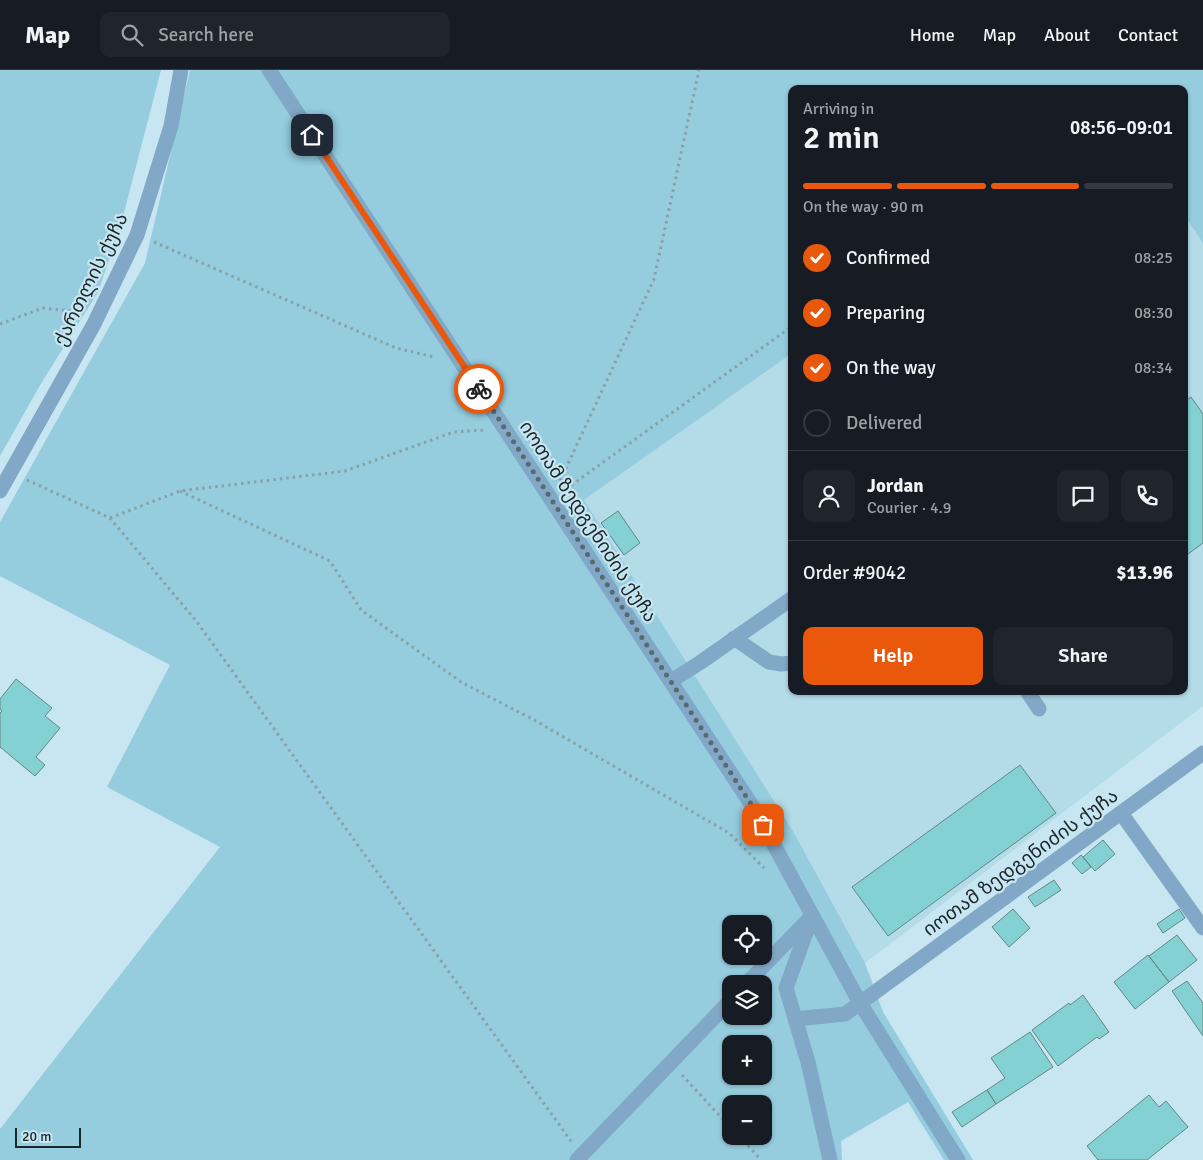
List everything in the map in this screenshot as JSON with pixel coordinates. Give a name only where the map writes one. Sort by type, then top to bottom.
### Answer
[{"type":"street","name":"ქართლის ქუჩა","points":[[0,491],[98,314],[137,235],[171,126],[181,70]]},
{"type":"street","name":"იოთამ ზედგენიძის ქუჩა","points":[[269,70],[755,810],[860,1003],[958,1160]]},
{"type":"street","points":[[671,682],[788,601]]},
{"type":"street","points":[[734,638],[769,662],[788,663]]},
{"type":"street","points":[[1030,695],[1039,709]]},
{"type":"street","name":"იოთამ ზედგენიძის ქუჩა","points":[[860,1003],[1203,753]]},
{"type":"street","points":[[1121,813],[1203,928]]},
{"type":"street","points":[[755,975],[812,916]]},
{"type":"street","points":[[812,916],[786,988],[808,1062],[830,1160]]},
{"type":"street","points":[[795,1019],[844,1014],[860,1003]]},
{"type":"street","points":[[580,1158],[722,1009]]},
{"type":"path","points":[[552,500],[654,279],[698,70]]},
{"type":"path","points":[[137,235],[396,348],[462,364]]},
{"type":"path","points":[[0,324],[43,308],[98,314]]},
{"type":"path","points":[[552,500],[788,329]]},
{"type":"path","points":[[110,518],[180,491],[345,471],[454,432],[504,428]]},
{"type":"path","points":[[11,473],[110,518],[197,622],[580,1158]]},
{"type":"path","points":[[180,491],[330,561],[361,610],[461,682],[536,721],[729,833],[770,874]]},
{"type":"path","points":[[670,1063],[722,1118]]},
{"type":"path","points":[[747,1145],[761,1160]]},
{"type":"shaded area","points":[[0,70],[161,70],[120,228],[98,292],[39,387],[0,456]]},
{"type":"shaded area","points":[[190,70],[1203,70],[1203,243],[1188,221],[1188,85],[788,85],[788,356],[584,500],[793,831],[865,963],[883,1012],[973,1160],[944,1160],[908,1102],[841,1141],[842,1160],[0,1160],[0,1129],[220,847],[107,787],[170,665],[0,576],[0,522],[145,263]]},
{"type":"shaded area","points":[[1188,221],[1203,243],[1203,706],[865,963],[793,831],[584,500],[788,356],[788,695],[1188,695]]},
{"type":"building","points":[[1191,397],[1203,414],[1203,543],[1188,554],[1188,399]]},
{"type":"building","points":[[618,511],[640,543],[624,555],[601,523]]},
{"type":"building","points":[[16,679],[52,708],[45,716],[60,728],[36,757],[45,765],[35,776],[0,747],[0,713],[2,711],[0,709],[0,699]]},
{"type":"building","points":[[1020,765],[1056,813],[888,936],[852,887]]},
{"type":"building","points":[[1103,840],[1115,854],[1095,871],[1083,857]]},
{"type":"building","points":[[1081,855],[1091,867],[1082,874],[1072,863]]},
{"type":"building","points":[[1054,880],[1061,890],[1035,907],[1028,897]]},
{"type":"building","points":[[1013,909],[1030,928],[1009,947],[992,927]]},
{"type":"building","points":[[1179,909],[1185,918],[1163,933],[1157,924]]},
{"type":"building","points":[[1177,935],[1197,960],[1169,982],[1149,956]]},
{"type":"building","points":[[1148,955],[1169,982],[1135,1009],[1114,982]]},
{"type":"building","points":[[1187,981],[1203,1003],[1203,1036],[1172,991]]},
{"type":"building","points":[[1083,995],[1109,1032],[1099,1039],[1097,1037],[1058,1066],[1032,1030]]},
{"type":"building","points":[[1030,1032],[1053,1067],[996,1104],[987,1090],[1005,1078],[991,1058]]},
{"type":"building","points":[[987,1090],[996,1104],[962,1127],[952,1112]]},
{"type":"building","points":[[1149,1095],[1159,1107],[1166,1101],[1188,1127],[1147,1160],[1098,1160],[1087,1146]]},
{"type":"way so far","points":[[479,389],[763,825]]},
{"type":"route","points":[[312,135],[479,389]]}]
